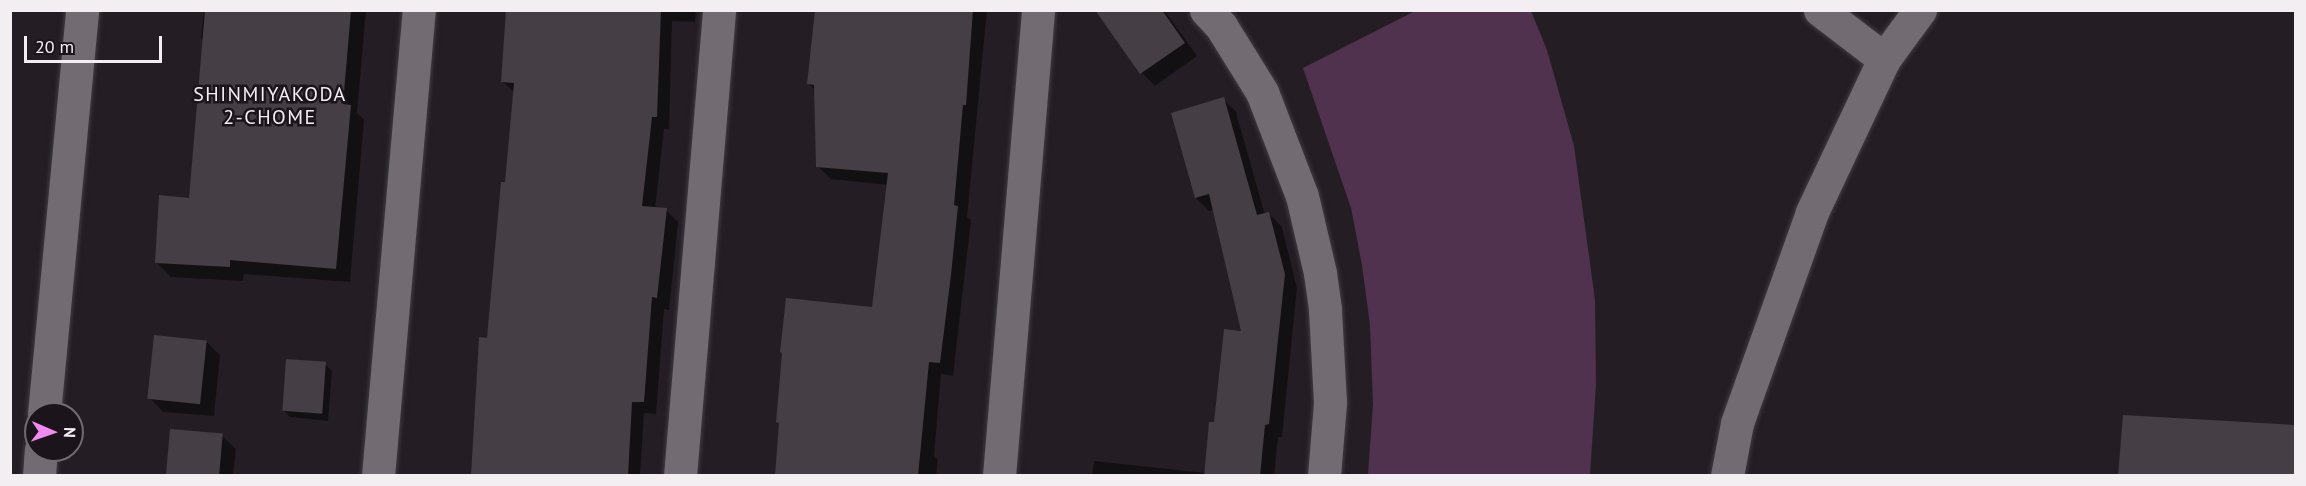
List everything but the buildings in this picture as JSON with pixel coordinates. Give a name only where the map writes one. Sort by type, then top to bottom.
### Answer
[{"type":"street","points":[[45,402],[82,10]]},
{"type":"street","points":[[378,476],[419,10]]},
{"type":"street","points":[[680,476],[719,10]]},
{"type":"street","points":[[999,476],[1038,10]]},
{"type":"street","points":[[1206,10],[1221,26],[1262,92],[1283,142],[1305,207],[1320,273],[1329,357],[1330,403],[1324,476]]},
{"type":"street","points":[[1820,10],[1884,60]]},
{"type":"street","points":[[1727,476],[1737,423],[1812,212],[1884,60],[1920,10]]},
{"type":"shaded area","points":[[1417,10],[1531,11],[1547,50],[1574,146],[1595,300],[1596,384],[1590,475],[1368,475],[1373,404],[1370,325],[1362,265],[1351,208],[1303,68]]},
{"type":"district","name":"SHINMIYAKODA 2-CHOME","points":[[270,106]]}]
